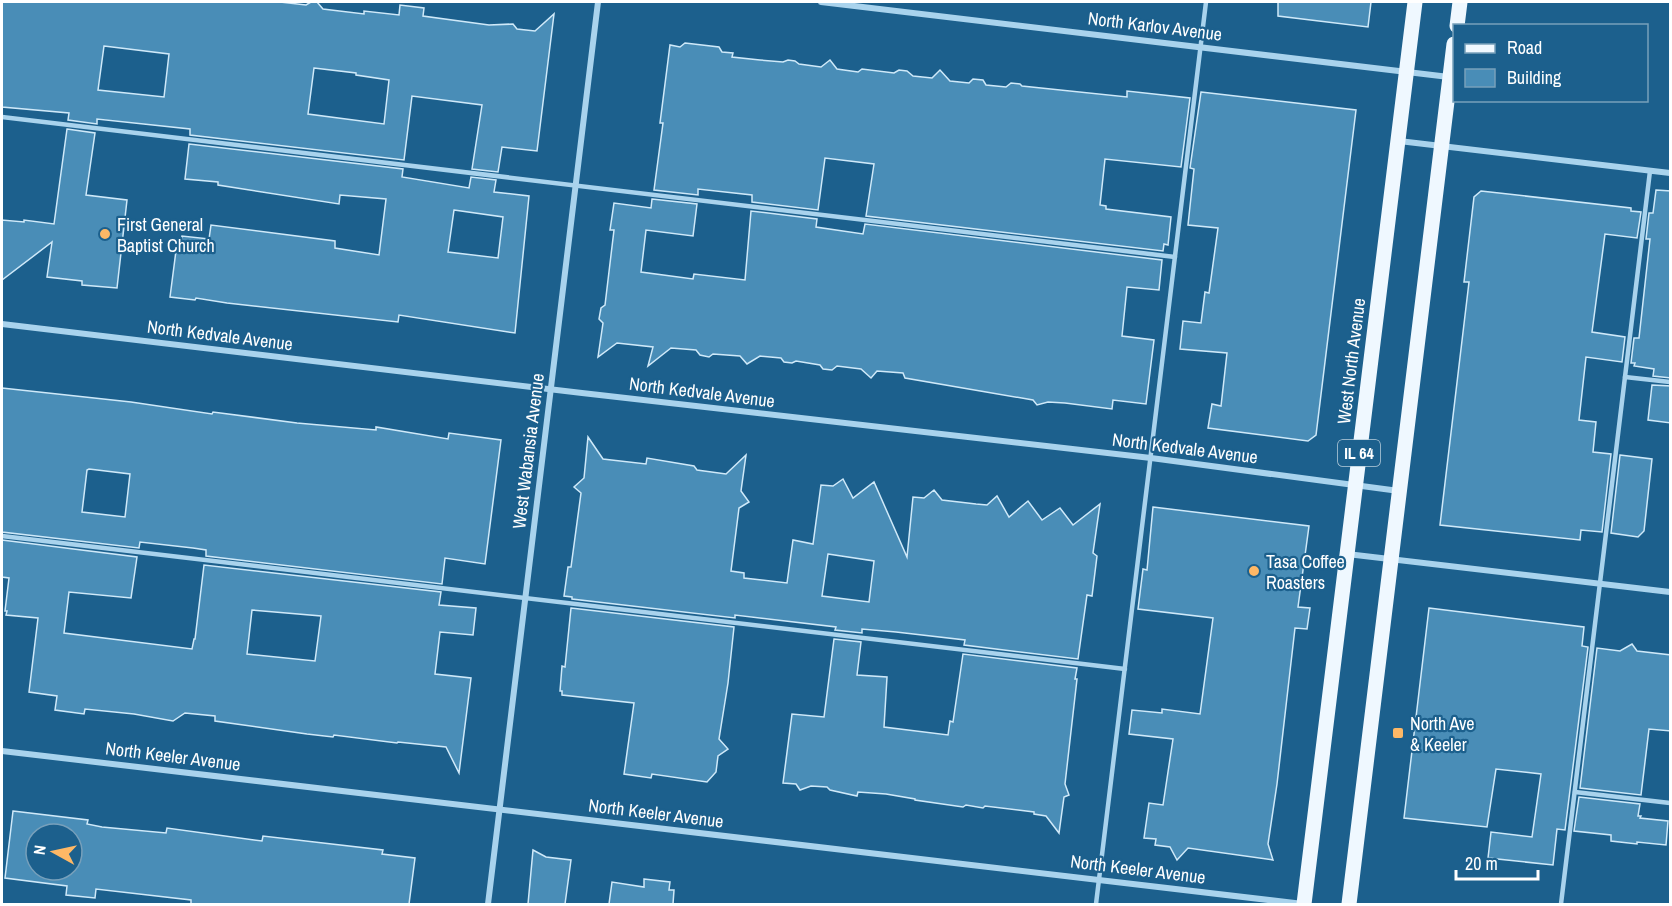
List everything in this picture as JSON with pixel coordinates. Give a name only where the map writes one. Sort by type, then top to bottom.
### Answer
[{"type":"main road","name":"West North Avenue","points":[[1304,904],[1415,2]]},
{"type":"main road","points":[[1457,24],[1460,2]]},
{"type":"main road","name":"IL 64","points":[[1349,904],[1453,57]]},
{"type":"street","name":"West Wabansia Avenue","points":[[488,904],[598,2]]},
{"type":"street","name":"North Karlov Avenue","points":[[821,2],[1450,77]]},
{"type":"street","points":[[1398,141],[1671,173]]},
{"type":"street","name":"North Kedvale Avenue","points":[[2,324],[1151,458],[1400,491]]},
{"type":"street","points":[[1347,554],[1671,592]]},
{"type":"street","name":"North Keeler Avenue","points":[[2,752],[1304,904]]},
{"type":"lane","points":[[1096,904],[1206,2]]},
{"type":"lane","points":[[2,117],[1175,257]]},
{"type":"lane","points":[[1561,904],[1650,171]]},
{"type":"lane","points":[[1625,377],[1671,382]]},
{"type":"lane","points":[[2,536],[1125,669]]},
{"type":"lane","points":[[1575,792],[1671,803]]},
{"type":"building","points":[[2,2],[280,2],[306,5],[317,2],[323,9],[399,15],[400,5],[424,8],[423,16],[489,25],[513,24],[517,29],[535,31],[554,14],[537,151],[502,147],[498,172],[472,169],[482,105],[412,96],[404,160],[190,135],[190,129],[97,119],[97,124],[68,120],[69,113],[2,107]],"holes":[[[104,46],[169,54],[164,97],[98,90]],[[314,68],[389,80],[384,124],[308,114]]]},
{"type":"building","points":[[1278,2],[1371,2],[1368,27],[1278,16]]},
{"type":"building","points":[[685,43],[719,47],[722,52],[733,53],[732,57],[783,62],[788,60],[821,67],[830,60],[837,69],[858,72],[862,69],[894,73],[899,70],[907,71],[913,76],[932,78],[940,70],[950,81],[969,83],[973,79],[983,80],[986,85],[1006,87],[1011,83],[1127,97],[1127,91],[1190,98],[1181,167],[1105,159],[1100,205],[1106,206],[1106,209],[1171,217],[1168,245],[1164,244],[1163,251],[866,216],[874,164],[825,158],[818,210],[752,202],[752,195],[698,189],[698,195],[654,190],[670,45],[680,47]]},
{"type":"building","points":[[1201,92],[1356,110],[1316,435],[1308,441],[1208,428],[1212,404],[1221,406],[1227,353],[1180,349],[1183,321],[1201,323],[1205,292],[1209,293],[1218,228],[1188,225],[1194,169],[1190,168]]},
{"type":"building","points":[[67,129],[95,133],[86,195],[127,200],[117,288],[82,285],[82,281],[47,277],[52,242],[2,280],[2,220],[54,224]]},
{"type":"building","points":[[189,144],[403,169],[402,177],[469,188],[471,177],[496,180],[494,192],[529,196],[515,333],[399,315],[398,322],[196,298],[195,300],[170,297],[177,243],[181,244],[182,236],[209,239],[211,225],[335,241],[335,248],[379,255],[386,199],[340,195],[339,204],[218,185],[218,182],[185,179]],"holes":[[[454,210],[503,217],[498,258],[448,252]]]},
{"type":"building","points":[[1656,190],[1671,191],[1671,378],[1653,376],[1654,369],[1634,366],[1635,363],[1631,363],[1634,338],[1639,338],[1650,239],[1646,239],[1649,213],[1653,213]]},
{"type":"building","points":[[1481,191],[1631,208],[1631,211],[1641,212],[1637,238],[1605,234],[1592,332],[1625,337],[1622,362],[1586,357],[1579,420],[1596,422],[1593,452],[1611,454],[1602,532],[1581,530],[1580,540],[1440,525],[1469,282],[1464,282],[1474,197]]},
{"type":"building","points":[[652,199],[697,204],[693,236],[646,230],[641,272],[693,279],[694,274],[745,280],[751,211],[817,219],[816,227],[863,234],[865,224],[1162,260],[1159,290],[1127,287],[1122,336],[1154,340],[1146,404],[1113,400],[1112,409],[1048,402],[1037,405],[1033,400],[905,378],[903,373],[877,371],[871,378],[861,369],[837,366],[832,370],[823,369],[820,365],[796,361],[784,362],[781,358],[760,356],[747,364],[740,356],[713,354],[709,357],[700,355],[696,350],[671,348],[648,366],[653,347],[617,343],[598,357],[603,323],[599,319],[601,308],[605,305],[614,230],[610,230],[614,203],[651,208]]},
{"type":"building","points":[[1652,385],[1671,386],[1671,423],[1648,420]]},
{"type":"building","points":[[2,388],[297,423],[376,430],[376,427],[448,439],[449,433],[501,440],[485,564],[445,558],[442,584],[206,556],[206,550],[193,548],[140,542],[139,548],[2,532]],"holes":[[[87,470],[130,474],[125,517],[82,512]]]},
{"type":"building","points":[[588,437],[603,459],[646,464],[647,458],[694,466],[697,470],[726,474],[746,455],[741,491],[749,502],[739,508],[731,571],[744,573],[744,578],[787,583],[793,540],[813,544],[821,485],[833,486],[843,479],[853,498],[874,482],[907,557],[913,497],[924,498],[934,490],[942,500],[976,504],[987,505],[997,496],[1009,517],[1028,501],[1042,520],[1060,508],[1073,525],[1100,504],[1093,553],[1097,556],[1092,596],[1087,595],[1078,659],[964,645],[965,640],[862,629],[862,633],[835,630],[836,627],[735,615],[735,618],[572,599],[572,597],[564,596],[568,567],[571,567],[581,493],[574,487],[584,478]],"holes":[[[828,554],[874,561],[869,602],[822,596]]]},
{"type":"building","points":[[1620,455],[1652,459],[1644,531],[1638,537],[1611,533]]},
{"type":"building","points":[[1153,507],[1309,526],[1298,607],[1310,608],[1307,629],[1295,628],[1268,844],[1273,860],[1188,848],[1177,860],[1170,847],[1155,845],[1156,839],[1144,838],[1149,803],[1163,805],[1173,739],[1129,734],[1132,710],[1162,713],[1162,709],[1200,714],[1213,618],[1138,609],[1143,569],[1147,570]]},
{"type":"building","points":[[2,540],[137,557],[131,598],[69,592],[64,633],[192,649],[204,565],[441,592],[439,605],[476,608],[473,635],[440,632],[435,674],[471,678],[459,773],[446,747],[307,734],[215,721],[215,716],[185,713],[173,721],[85,709],[84,714],[55,710],[57,696],[29,692],[38,618],[6,615],[9,578],[2,577]],"holes":[[[252,610],[321,616],[315,661],[247,654]]]},
{"type":"building","points":[[571,608],[734,627],[719,739],[728,749],[718,756],[716,772],[707,782],[652,774],[651,778],[624,774],[634,703],[562,695],[560,691],[562,666],[565,667]]},
{"type":"building","points":[[1429,608],[1584,627],[1582,646],[1588,647],[1565,830],[1557,829],[1553,865],[1488,858],[1491,832],[1532,837],[1541,774],[1496,769],[1487,827],[1404,818]]},
{"type":"building","points":[[834,639],[861,642],[857,675],[887,677],[884,727],[948,735],[950,721],[953,722],[963,654],[1077,668],[1065,784],[1069,795],[1064,797],[1059,833],[1046,816],[1034,814],[1034,812],[985,806],[983,808],[966,805],[963,807],[886,794],[858,792],[857,796],[830,790],[827,787],[811,786],[800,790],[796,784],[783,783],[792,714],[824,717]]},
{"type":"building","points":[[1632,644],[1637,651],[1671,655],[1671,731],[1649,729],[1641,795],[1580,788],[1597,648],[1620,651]]},
{"type":"building","points":[[1579,797],[1640,804],[1638,816],[1641,816],[1640,818],[1668,821],[1666,845],[1611,841],[1611,835],[1574,831]]},
{"type":"building","points":[[13,811],[88,820],[87,824],[102,827],[166,833],[167,828],[262,841],[263,836],[383,850],[382,854],[415,858],[409,904],[191,904],[191,900],[96,889],[95,898],[66,895],[67,886],[36,882],[84,882],[84,822],[24,822],[24,880],[5,878]]},
{"type":"building","points":[[533,850],[546,857],[571,860],[565,904],[528,904]]},
{"type":"building","points":[[644,879],[670,882],[669,890],[674,890],[673,904],[609,904],[612,882],[644,887]]},
{"type":"place","name":"First General Baptist Church","points":[[105,234]]},
{"type":"place","name":"Tasa Coffee Roasters","points":[[1254,571]]},
{"type":"place","name":"North Ave & Keeler","points":[[1398,733]]}]
